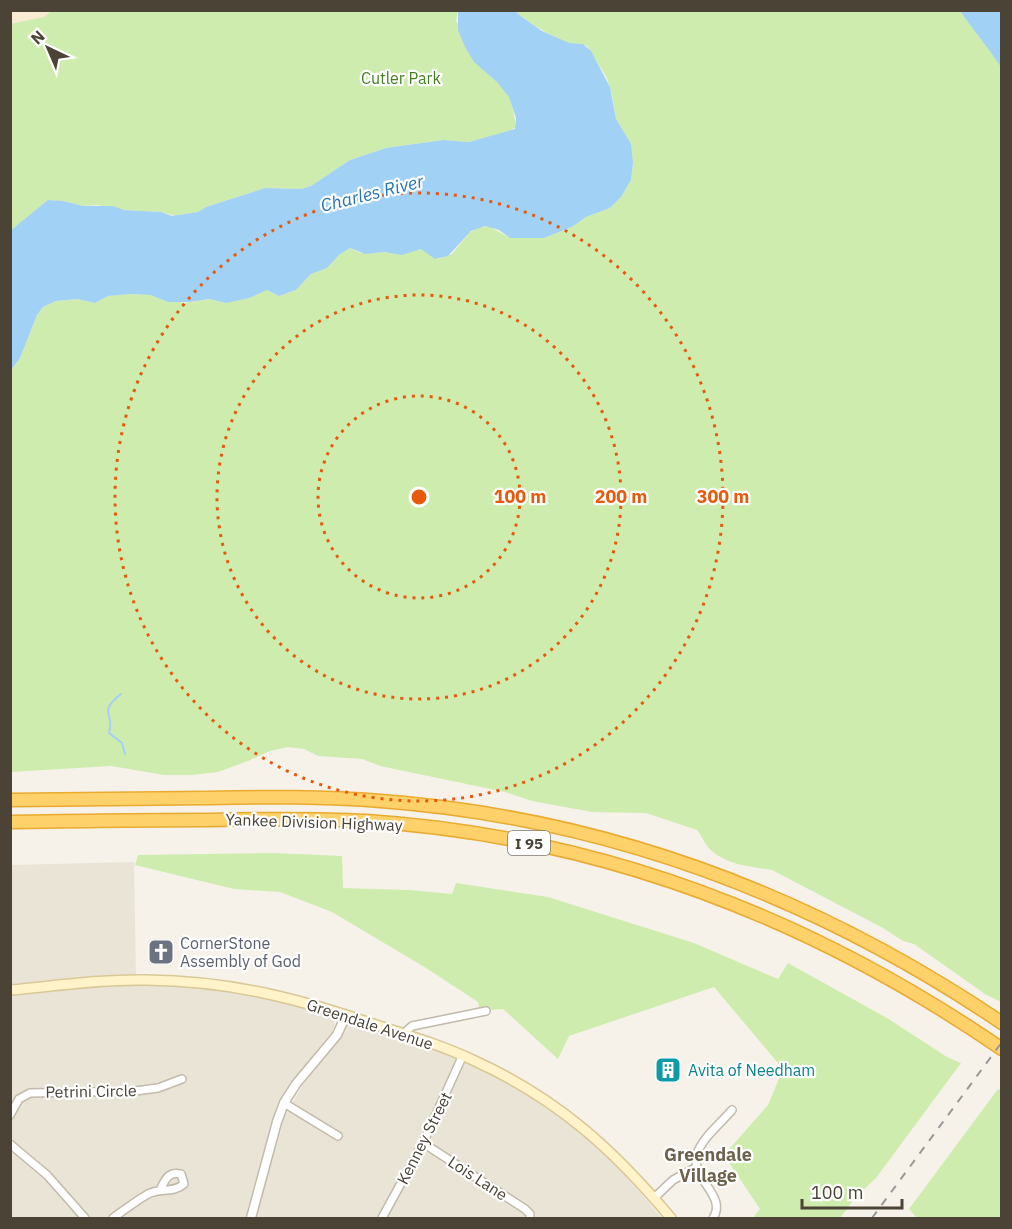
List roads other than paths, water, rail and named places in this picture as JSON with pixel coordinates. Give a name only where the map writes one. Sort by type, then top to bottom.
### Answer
[{"type":"highway","name":"Yankee Division Highway","points":[[10,800],[280,797],[354,799],[453,808],[558,827],[669,857],[792,904],[903,960],[1002,1023]]},
{"type":"highway","name":"Yankee Division Highway","points":[[10,822],[281,819],[361,821],[464,832],[571,852],[681,884],[803,933],[897,982],[1002,1049]]},
{"type":"main road","name":"Greendale Avenue","points":[[10,990],[117,980],[182,981],[255,990],[404,1034],[463,1055],[513,1080],[568,1116],[618,1158],[671,1218]]},
{"type":"street","points":[[404,1034],[412,1026],[486,1011]]},
{"type":"street","points":[[251,1218],[284,1103],[296,1084],[337,1035],[346,1015]]},
{"type":"street","name":"Kenney Street","points":[[382,1218],[423,1143],[463,1055]]},
{"type":"street","name":"Petrini Circle","points":[[10,1115],[19,1099],[30,1093],[135,1091],[158,1088],[182,1079]]},
{"type":"street","points":[[284,1103],[338,1136]]},
{"type":"street","points":[[712,1218],[717,1209],[716,1202],[697,1167],[696,1157],[699,1149],[732,1110]]},
{"type":"street","name":"Lois Lane","points":[[423,1143],[525,1209],[530,1217]]},
{"type":"street","points":[[10,1144],[47,1174],[85,1218]]},
{"type":"street","points":[[654,1198],[673,1180],[697,1167]]},
{"type":"street","points":[[113,1218],[149,1194],[160,1190]]},
{"type":"water","name":"Charles River","points":[[458,11],[516,11],[542,31],[569,43],[583,44],[591,51],[610,87],[616,119],[631,144],[633,163],[631,180],[621,197],[610,208],[544,238],[510,238],[499,230],[485,226],[471,231],[448,256],[435,259],[421,249],[402,255],[384,252],[365,254],[350,248],[339,255],[327,268],[311,274],[296,290],[279,296],[267,290],[249,298],[226,303],[209,299],[168,302],[150,295],[131,294],[108,296],[95,303],[77,299],[56,301],[43,307],[37,315],[20,358],[11,370],[11,230],[48,200],[83,206],[113,206],[124,210],[161,212],[172,216],[198,212],[206,207],[265,188],[301,189],[311,186],[350,160],[386,148],[443,140],[469,142],[515,129],[516,118],[509,97],[497,82],[474,62],[465,47],[458,30]]},
{"type":"water","points":[[960,11],[1001,11],[1001,67],[991,52]]},
{"type":"waterway","points":[[121,694],[108,709],[109,733],[122,743],[125,754]]},
{"type":"railway","points":[[872,1218],[1002,1042]]},
{"type":"place","name":"CornerStone Assembly of God","points":[[161,952]]},
{"type":"place","name":"Avita of Needham","points":[[668,1070]]},
{"type":"district","name":"Greendale Village","points":[[708,1164]]},
{"type":"park label","name":"Cutler Park","points":[[401,78]]}]
